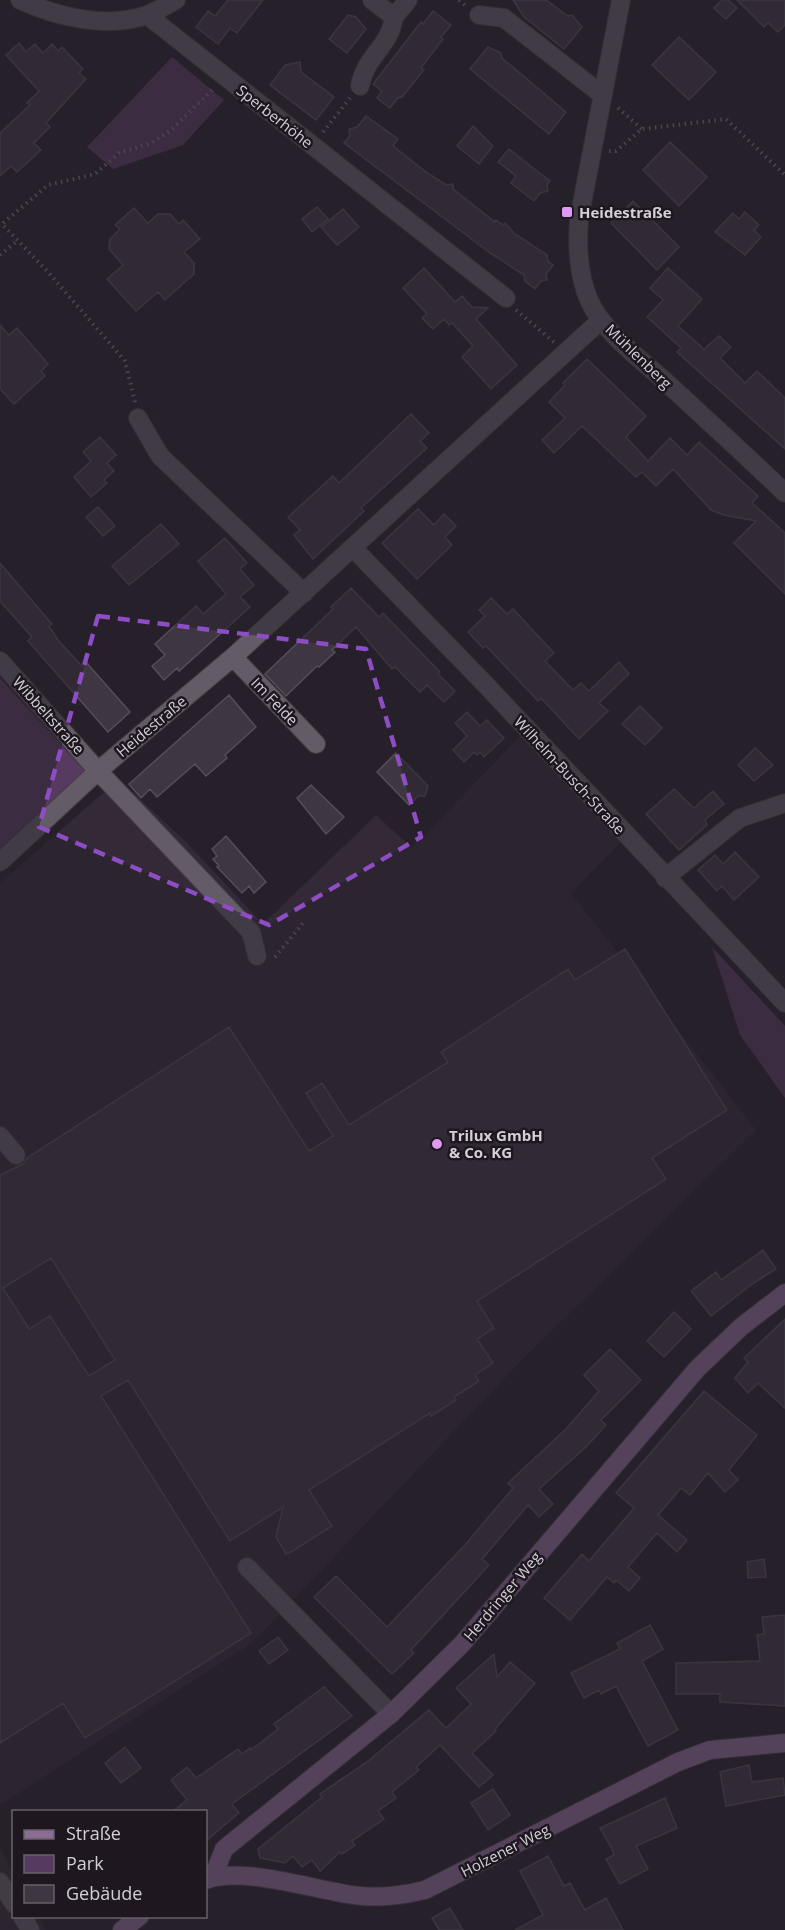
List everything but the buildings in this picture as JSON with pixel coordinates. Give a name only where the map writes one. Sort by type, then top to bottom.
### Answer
[{"type":"main road","name":"Herdringer Weg","points":[[209,1878],[224,1849],[391,1714],[462,1644],[697,1369],[741,1327],[785,1293]]},
{"type":"main road","name":"Holzener Weg","points":[[209,1878],[247,1877],[361,1896],[399,1896],[425,1890],[678,1762],[710,1750],[785,1743]]},
{"type":"main road","points":[[122,1930],[139,1918]]},
{"type":"street","points":[[20,0],[67,17],[113,20],[147,15],[176,0]]},
{"type":"street","points":[[372,0],[394,17]]},
{"type":"street","points":[[360,86],[362,71],[392,32],[394,17],[408,0]]},
{"type":"street","name":"Mühlenberg","points":[[621,0],[601,93],[578,242],[589,300],[601,320],[785,493]]},
{"type":"street","name":"Sperberhöhe","points":[[147,15],[506,298]]},
{"type":"street","points":[[479,15],[504,18],[601,93]]},
{"type":"street","name":"Heidestraße","points":[[0,862],[98,771],[233,657],[354,549],[601,320]]},
{"type":"street","points":[[138,418],[160,456],[304,593]]},
{"type":"street","name":"Wilhelm-Busch-Straße","points":[[354,549],[485,684],[785,1003]]},
{"type":"street","name":"Im Felde","points":[[233,657],[316,744]]},
{"type":"street","name":"Wibbeltstraße","points":[[0,661],[98,771],[251,932],[257,956]]},
{"type":"street","points":[[665,878],[740,818],[785,803]]},
{"type":"street","points":[[0,1136],[16,1155]]},
{"type":"street","points":[[247,1567],[391,1714]]},
{"type":"street","points":[[0,1882],[12,1901]]},
{"type":"path","points":[[138,418],[125,361],[48,272],[2,224],[48,185],[95,174],[119,153],[151,143],[170,130],[224,77]]},
{"type":"path","points":[[312,145],[360,86]]},
{"type":"path","points":[[601,93],[642,129]]},
{"type":"path","points":[[591,150],[616,151],[642,129],[726,119],[785,175]]},
{"type":"path","points":[[0,255],[17,241]]},
{"type":"path","points":[[506,298],[519,314],[565,351]]},
{"type":"path","points":[[279,951],[303,924]]},
{"type":"highlighted area","points":[[98,616],[366,649],[421,837],[269,925],[39,827]]},
{"type":"shaded area","points":[[525,731],[623,840],[571,893],[756,1130],[521,1361],[252,1643],[0,1805],[0,883],[119,779],[187,843],[263,924],[376,815],[412,848]]},
{"type":"shaded area","points":[[0,1848],[12,1871],[12,1918],[39,1918],[45,1930],[0,1930]]},
{"type":"green space","points":[[172,57],[224,100],[183,145],[113,169],[87,147]]},
{"type":"green space","points":[[0,678],[85,771],[0,850]]},
{"type":"green space","points":[[712,947],[785,1026],[785,1098],[740,1035]]},
{"type":"place","name":"Heidestraße","points":[[567,212]]},
{"type":"place","name":"Trilux GmbH & Co. KG","points":[[437,1144]]}]
